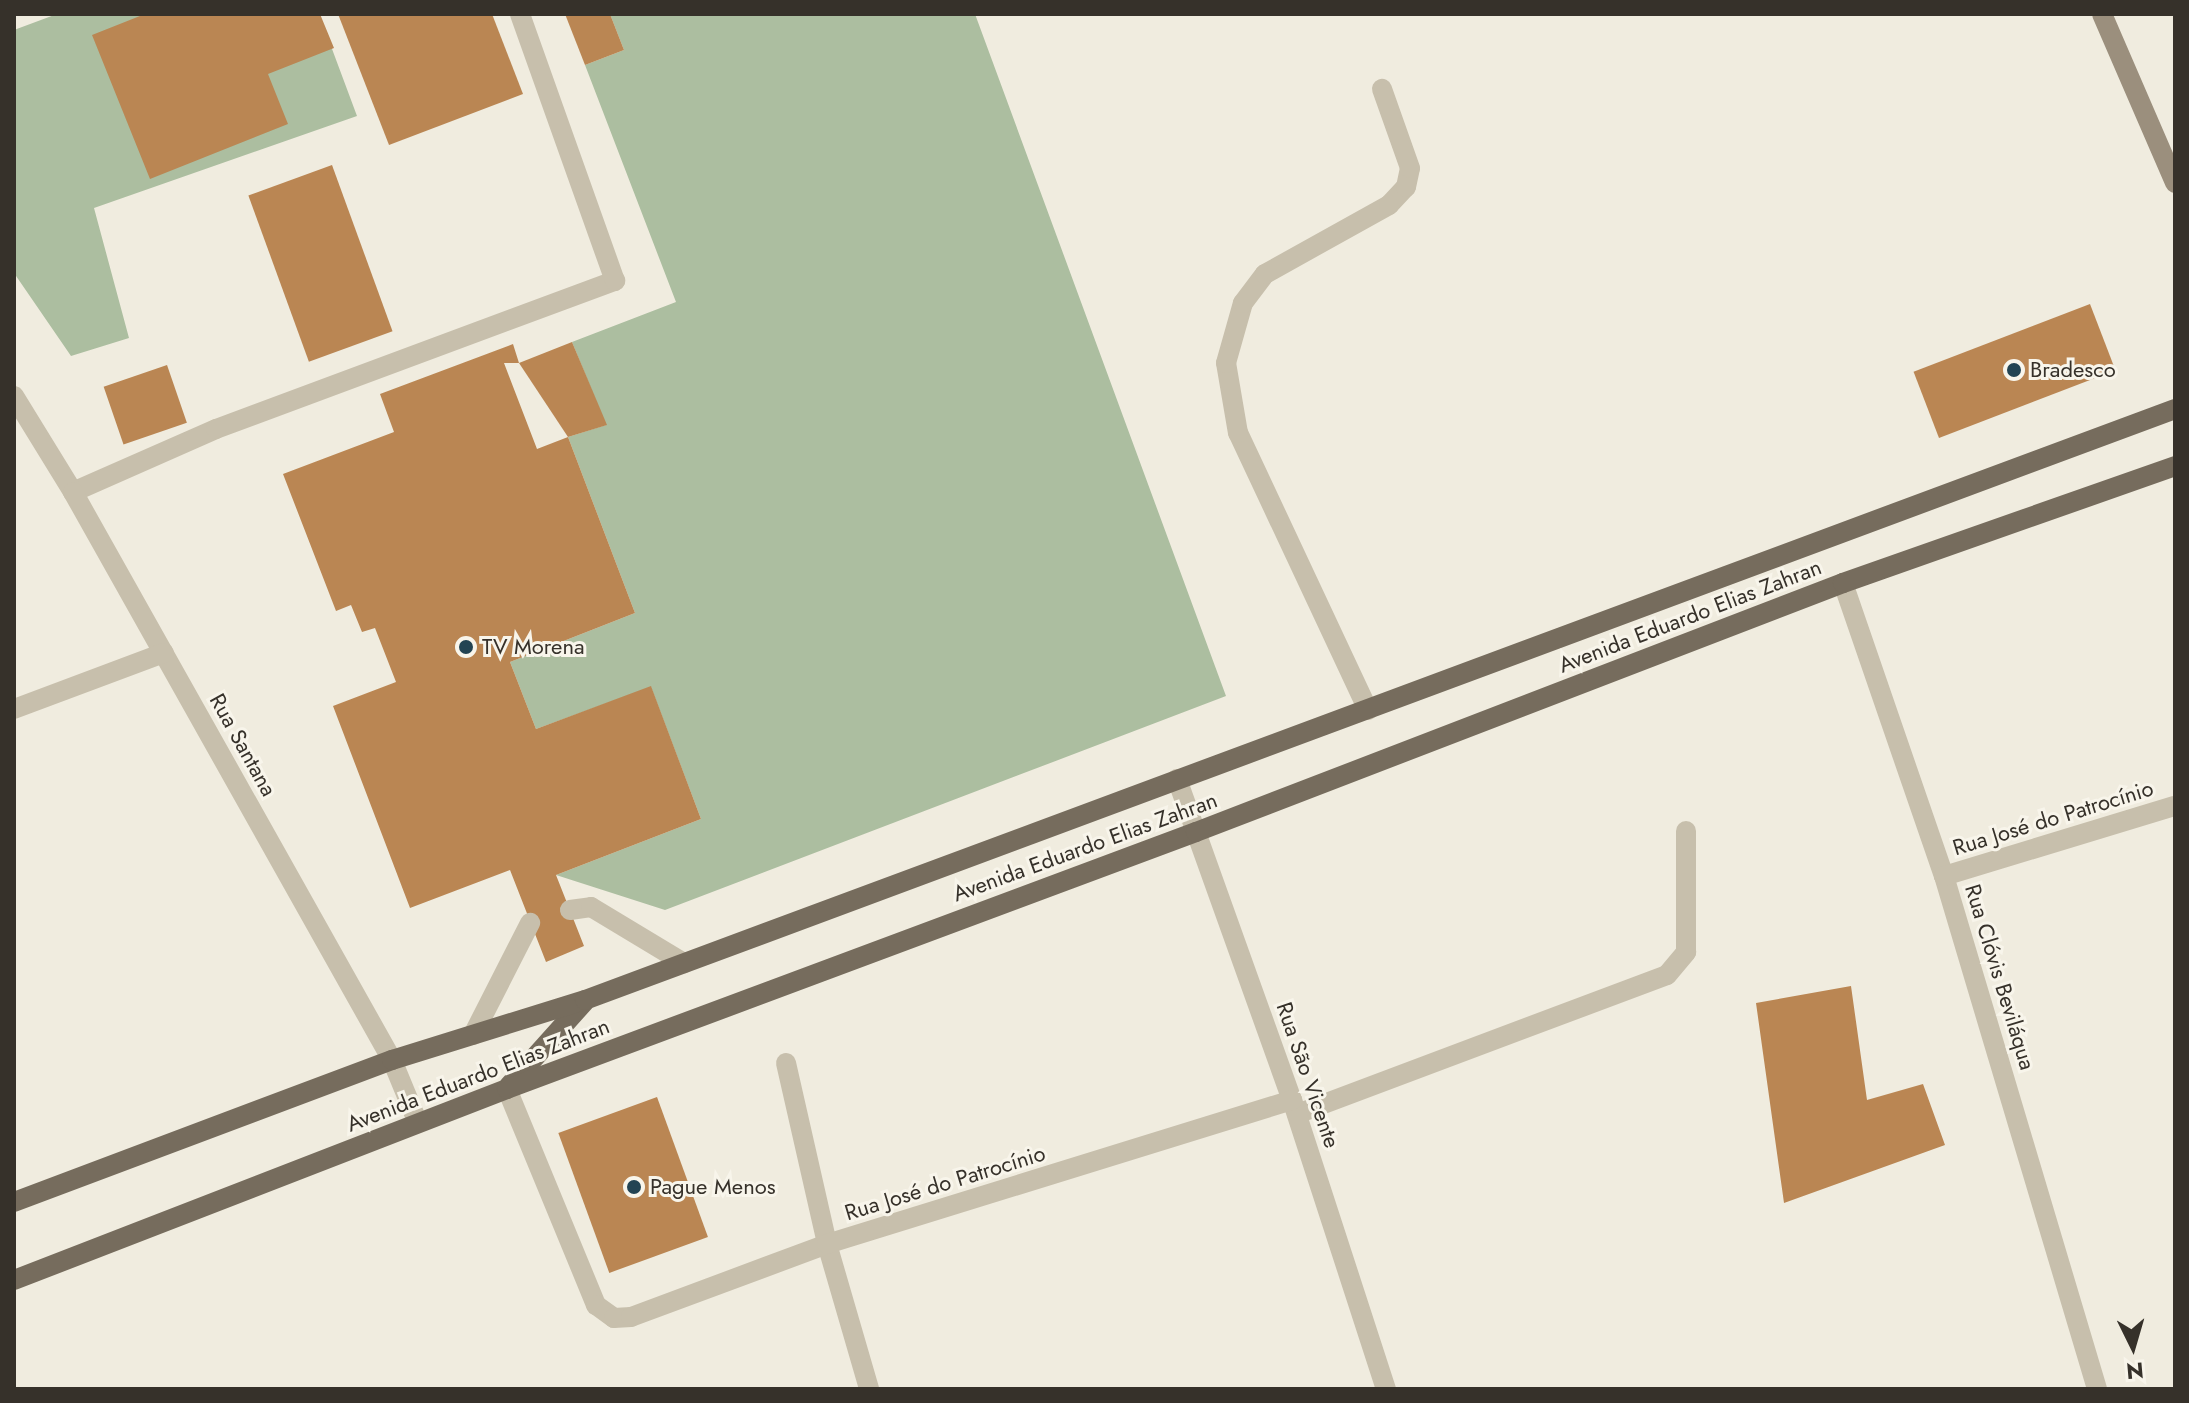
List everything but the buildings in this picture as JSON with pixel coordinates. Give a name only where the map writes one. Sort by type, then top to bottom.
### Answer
[{"type":"main road","points":[[2102,14],[2175,183]]},
{"type":"main road","name":"Avenida Eduardo Elias Zahran","points":[[14,1202],[392,1060],[585,1000],[2175,409]]},
{"type":"main road","name":"Avenida Eduardo Elias Zahran","points":[[14,1280],[507,1089],[1196,832],[1843,583],[2175,466]]},
{"type":"main road","points":[[507,1089],[585,1000]]},
{"type":"street","points":[[73,492],[216,429],[615,281],[520,14]]},
{"type":"street","points":[[1368,710],[1238,433],[1226,363],[1243,303],[1265,274],[1389,205],[1406,187],[1410,168],[1382,89]]},
{"type":"street","name":"Rua Santana","points":[[14,396],[73,492],[392,1060],[418,1123]]},
{"type":"street","name":"Rua Clóvis Beviláqua","points":[[1843,583],[1944,876],[2097,1389]]},
{"type":"street","points":[[14,709],[164,653]]},
{"type":"street","name":"Rua São Vicente","points":[[1177,779],[1294,1107],[1386,1389]]},
{"type":"street","name":"Rua José do Patrocínio","points":[[1944,876],[2175,806]]},
{"type":"street","name":"Rua José do Patrocínio","points":[[507,1089],[596,1305],[614,1318],[631,1317],[827,1244],[1294,1107],[1667,975],[1686,952],[1686,831]]},
{"type":"street","points":[[570,910],[591,907],[684,963]]},
{"type":"street","points":[[473,1035],[530,923]]},
{"type":"street","points":[[786,1063],[827,1244],[869,1389]]},
{"type":"green space","points":[[57,14],[319,14],[357,116],[94,208],[129,338],[71,356],[14,273],[14,30]]},
{"type":"green space","points":[[610,14],[975,14],[1226,696],[665,910],[556,875],[701,819],[651,687],[536,729],[510,662],[635,613],[568,437],[606,425],[572,342],[676,302],[585,65],[624,50]]},
{"type":"place","name":"Bradesco","points":[[2014,370]]},
{"type":"place","name":"TV Morena","points":[[466,647]]},
{"type":"place","name":"Pague Menos","points":[[634,1187]]}]
